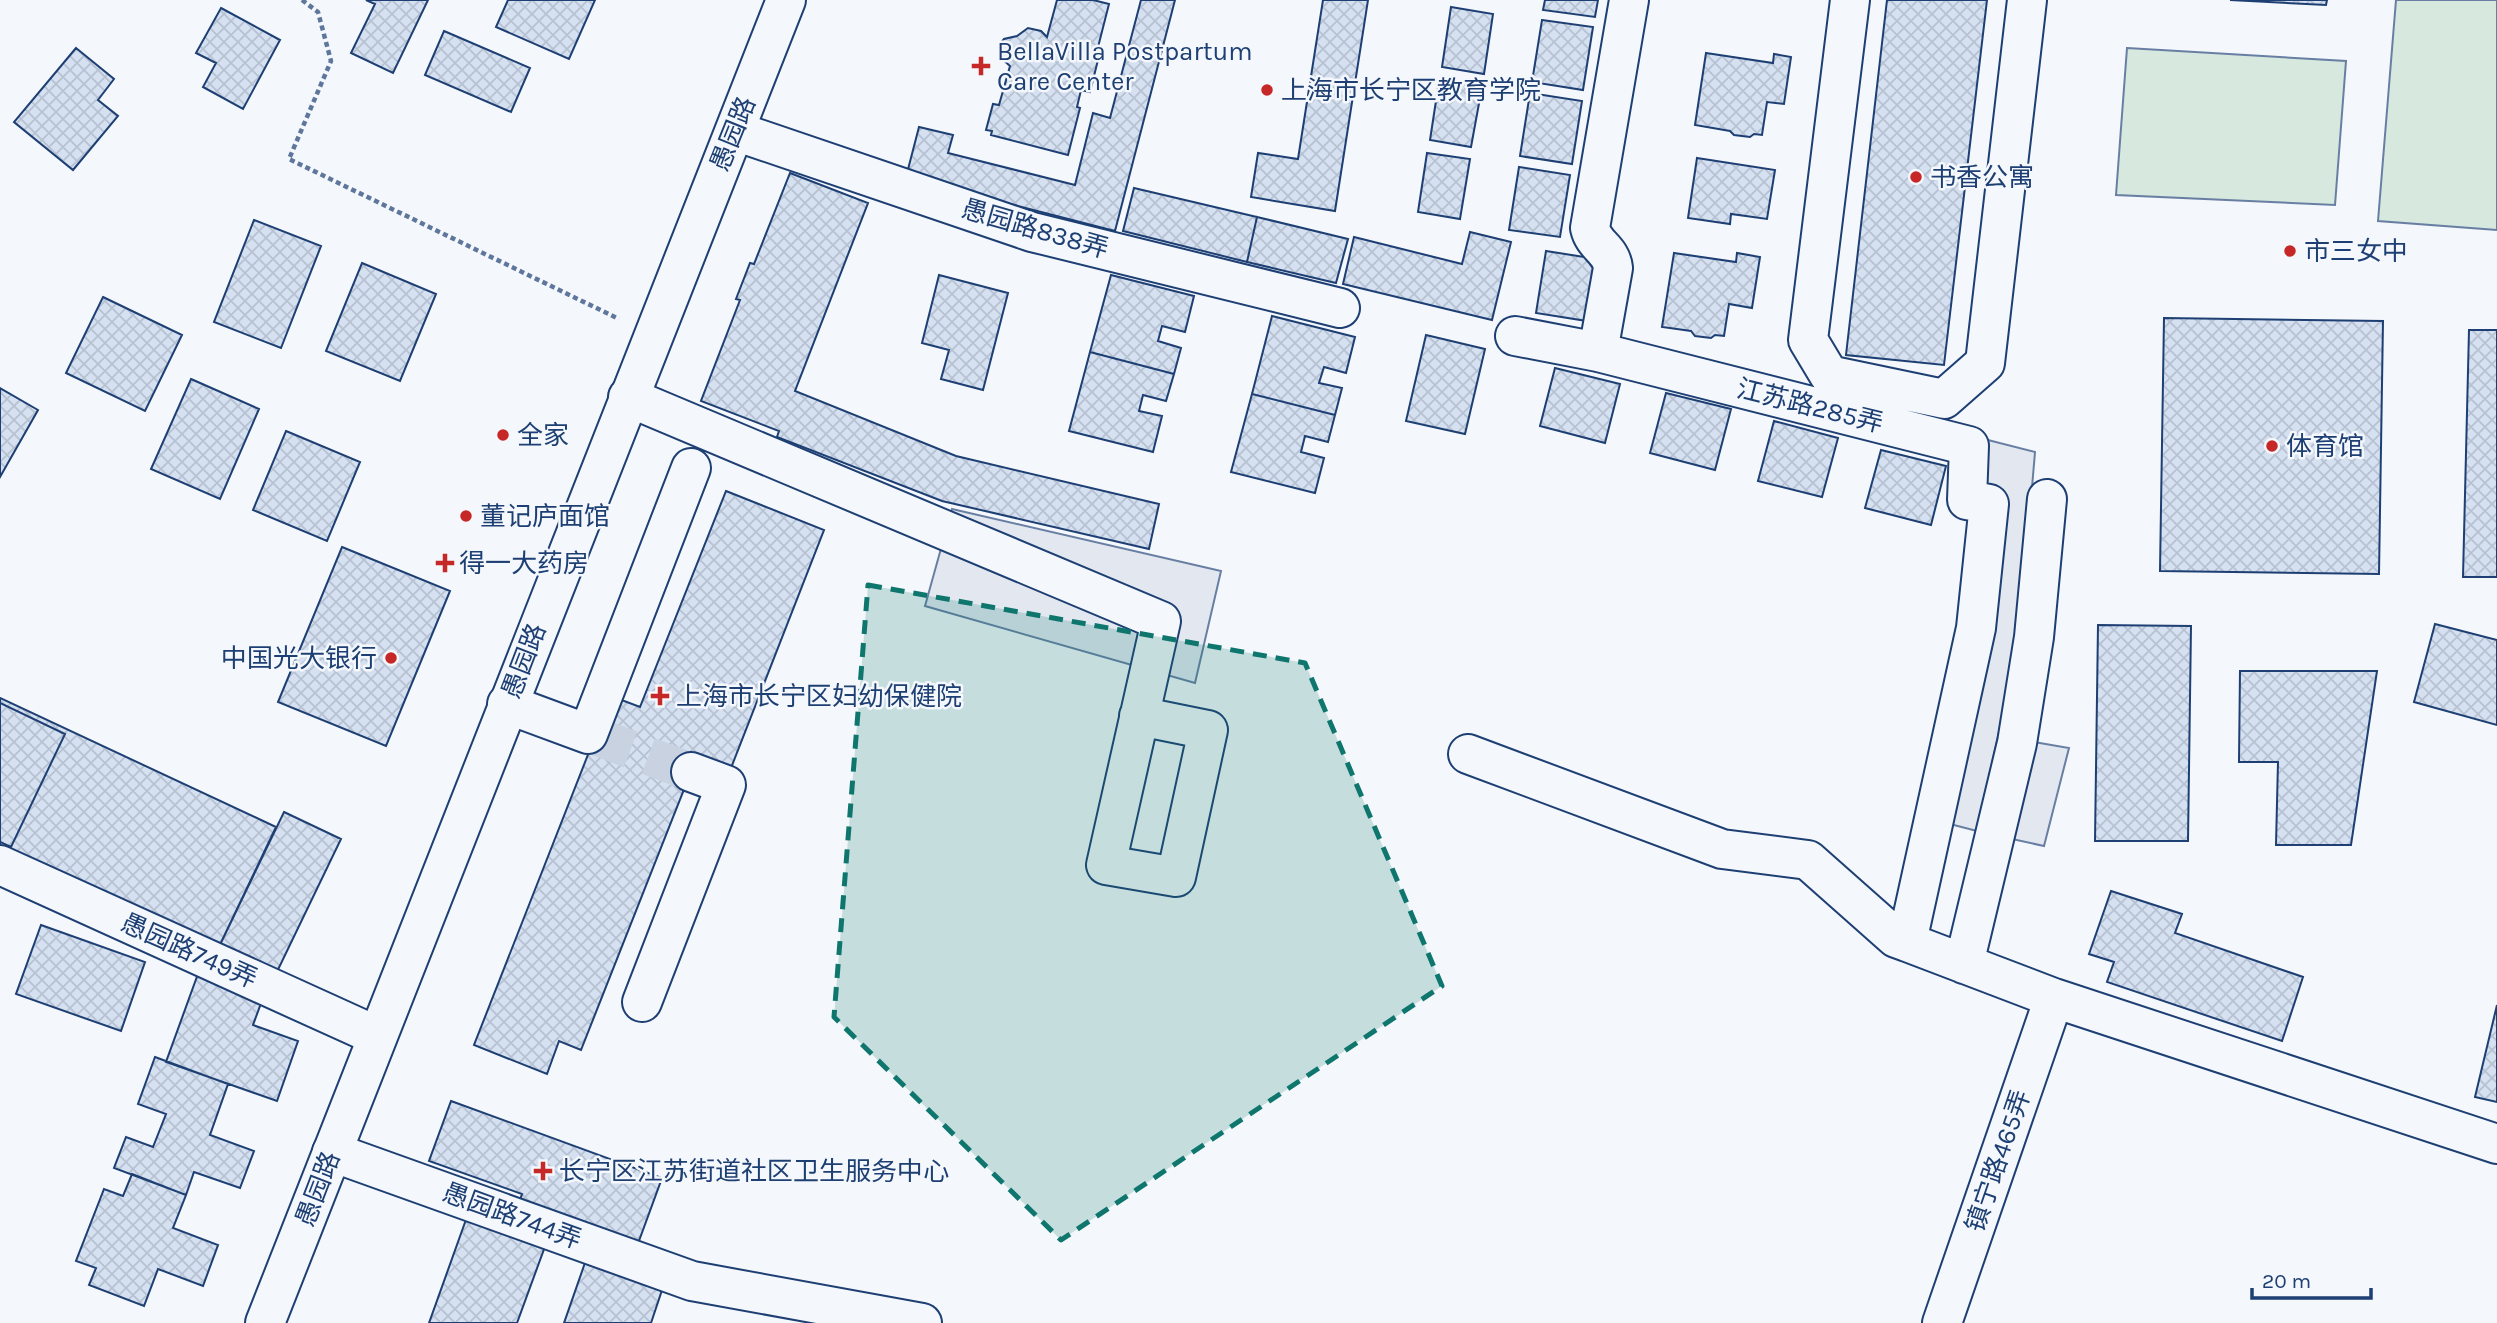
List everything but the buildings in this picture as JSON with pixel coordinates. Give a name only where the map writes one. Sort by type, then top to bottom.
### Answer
[{"type":"main road","name":"愚园路","points":[[265,1323],[786,0]]},
{"type":"main road","points":[[1598,352],[1613,268],[1612,258],[1607,250],[1592,238],[1590,228],[1629,0]]},
{"type":"main road","points":[[1850,0],[1808,340],[1829,375],[1944,399],[1985,363],[2027,0]]},
{"type":"main road","name":"愚园路838弄","points":[[735,131],[1032,232],[1340,308]]},
{"type":"main road","name":"江苏路285弄","points":[[1515,336],[1598,352],[1969,446],[1967,500],[1989,504],[1976,628],[1907,942]]},
{"type":"main road","points":[[628,397],[1161,621],[1139,716]]},
{"type":"main road","points":[[508,704],[591,735],[691,468]]},
{"type":"main road","points":[[1964,964],[2018,743],[2034,637],[2047,499]]},
{"type":"main road","points":[[1468,754],[1722,849],[1808,860],[1896,938],[2053,998],[2497,1144]]},
{"type":"main road","points":[[642,1002],[726,785],[691,772]]},
{"type":"main road","name":"愚园路749弄","points":[[0,865],[377,1036]]},
{"type":"main road","name":"镇宁路465弄","points":[[1942,1323],[2053,998]]},
{"type":"main road","name":"愚园路744弄","points":[[332,1152],[692,1281],[922,1323]]},
{"type":"path","points":[[302,0],[318,12],[331,61],[289,159],[652,335]]},
{"type":"highlighted area","points":[[868,585],[1305,663],[1442,986],[1061,1240],[834,1017]]},
{"type":"shaded area","points":[[2396,0],[2497,0],[2497,230],[2378,221]]},
{"type":"shaded area","points":[[2127,48],[2346,61],[2335,205],[2116,195]]},
{"type":"shaded area","points":[[1984,439],[2035,452],[2019,641],[1977,831],[1946,823],[1981,494]]},
{"type":"shaded area","points":[[952,509],[1221,571],[1195,683],[925,606]]},
{"type":"shaded area","points":[[2034,742],[2069,748],[2044,846],[2012,839]]},
{"type":"tunnel","points":[[595,736],[691,772]]},
{"type":"place","name":"BellaVilla Postpartum Care Center","points":[[981,66]]},
{"type":"place","name":"上海市长宁区教育学院","points":[[1267,90]]},
{"type":"place","name":"书香公寓","points":[[1916,177]]},
{"type":"place","name":"市三女中","points":[[2290,251]]},
{"type":"place","name":"全家","points":[[503,435]]},
{"type":"place","name":"体育馆","points":[[2272,446]]},
{"type":"place","name":"董记庐面馆","points":[[466,516]]},
{"type":"place","name":"得一大药房","points":[[445,563]]},
{"type":"place","name":"中国光大银行","points":[[391,658]]},
{"type":"place","name":"上海市长宁区妇幼保健院","points":[[660,696]]},
{"type":"place","name":"长宁区江苏街道社区卫生服务中心","points":[[543,1171]]}]
